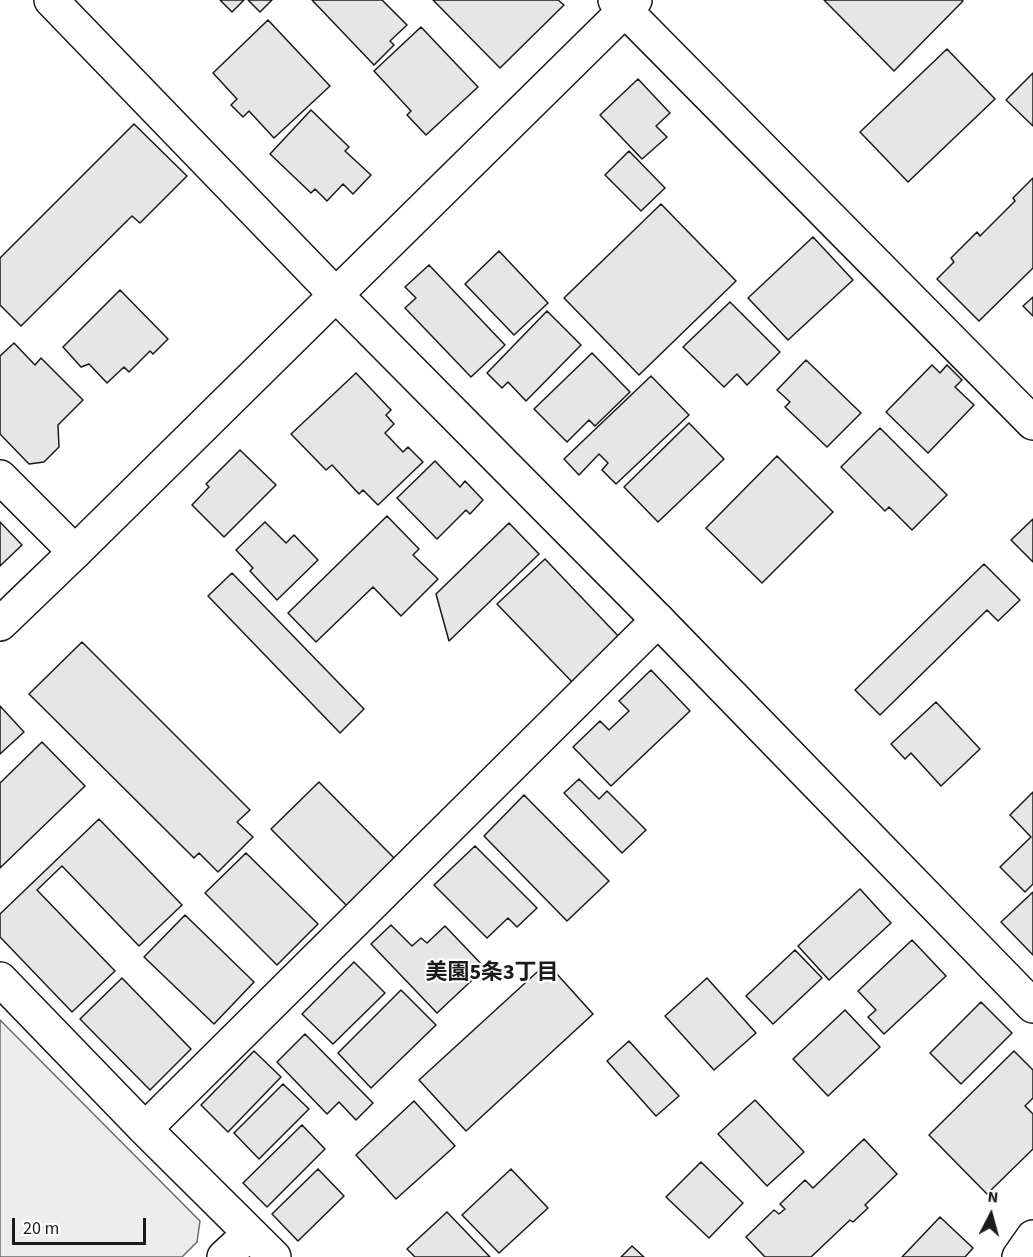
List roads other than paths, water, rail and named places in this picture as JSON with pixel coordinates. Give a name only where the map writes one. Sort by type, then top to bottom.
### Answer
[{"type":"street","points":[[51,0],[336,295],[658,620],[1033,1006]]},
{"type":"street","points":[[0,624],[336,295],[625,3],[1033,423]]},
{"type":"street","points":[[0,477],[75,552]]},
{"type":"street","points":[[145,1129],[658,620]]},
{"type":"street","points":[[0,979],[145,1129],[274,1257]]},
{"type":"street","points":[[224,1257],[250,1233]]},
{"type":"street","points":[[1019,1257],[1033,1237]]},
{"type":"district","name":"美園5条3丁目","points":[[492,974]]}]
